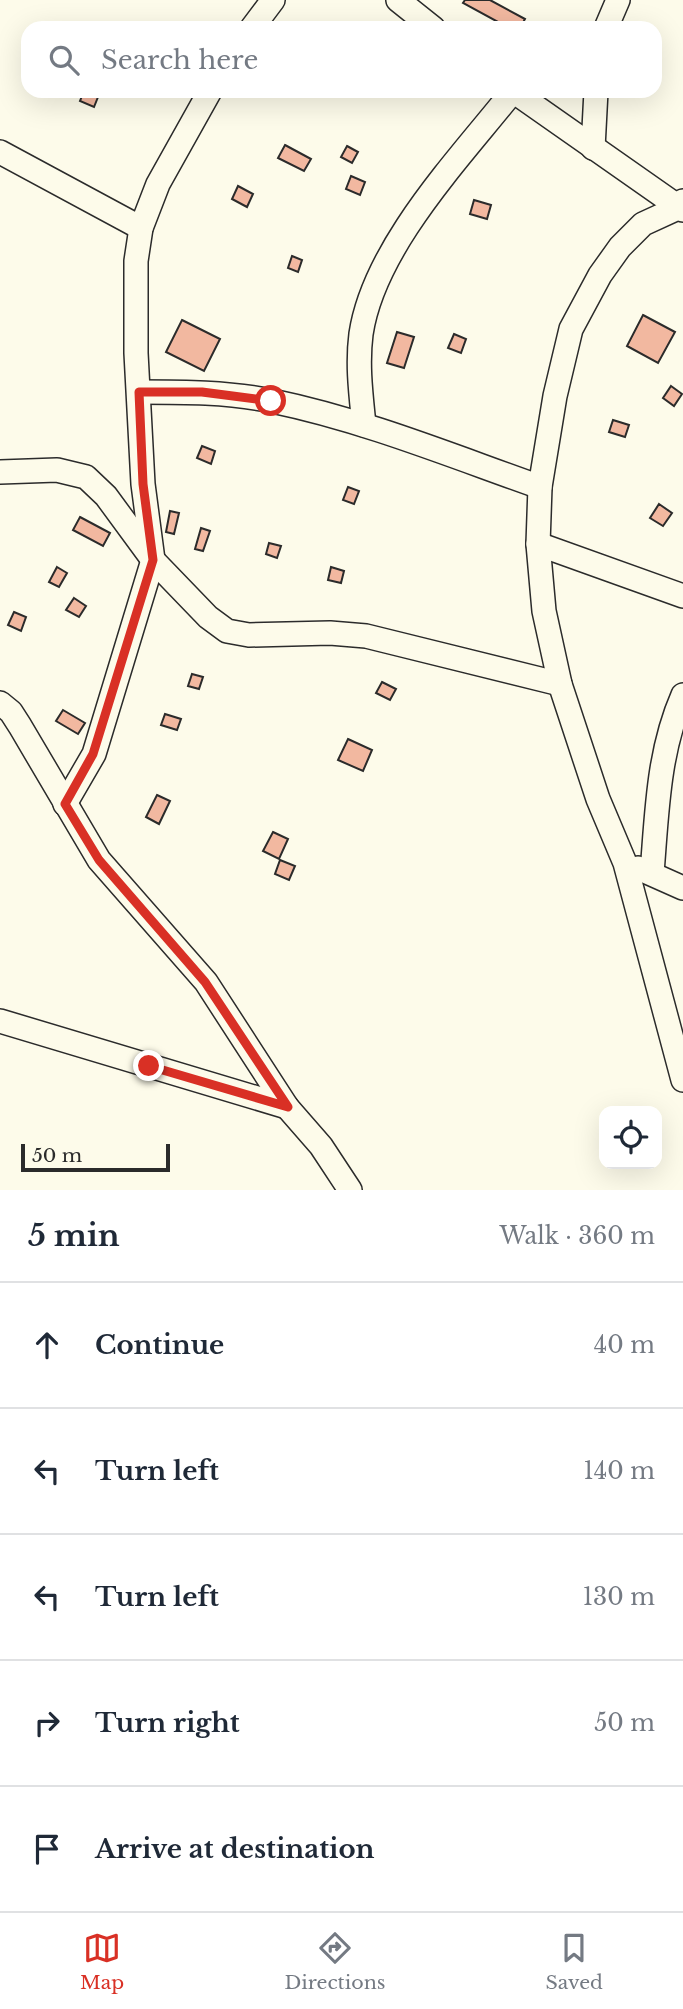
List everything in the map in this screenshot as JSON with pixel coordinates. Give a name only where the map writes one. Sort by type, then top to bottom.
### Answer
[{"type":"street","points":[[257,21],[273,0]]},
{"type":"street","points":[[398,0],[424,21]]},
{"type":"street","points":[[609,21],[618,0]]},
{"type":"street","points":[[65,804],[93,754],[153,560],[143,484],[136,353],[136,261],[141,228],[158,184],[206,98]]},
{"type":"street","points":[[364,425],[359,369],[361,333],[370,298],[403,230],[507,98]]},
{"type":"street","points":[[523,98],[682,206]]},
{"type":"street","points":[[593,148],[596,98]]},
{"type":"street","points":[[0,152],[141,228]]},
{"type":"street","points":[[682,206],[643,224],[620,247],[600,275],[571,329],[555,396],[540,487],[538,544],[544,611],[560,684],[598,799],[625,863],[683,1080]]},
{"type":"street","points":[[139,392],[202,392],[271,401],[364,425],[540,487]]},
{"type":"street","points":[[0,472],[57,470],[86,477],[106,496],[153,560],[208,617],[227,631],[249,635],[330,633],[366,636],[560,684]]},
{"type":"street","points":[[538,544],[683,596]]},
{"type":"street","points":[[652,873],[666,741],[683,695]]},
{"type":"street","points":[[0,703],[11,712],[20,726],[99,860],[205,982],[288,1107],[321,1146],[350,1190]]},
{"type":"street","points":[[625,863],[683,888]]},
{"type":"street","points":[[0,1021],[288,1107]]},
{"type":"building","points":[[465,0],[490,0],[525,19],[496,21],[463,3]]},
{"type":"building","points":[[81,98],[98,98],[94,107],[80,101]]},
{"type":"building","points":[[285,145],[311,159],[304,171],[278,158]]},
{"type":"building","points":[[347,146],[358,152],[352,163],[341,157]]},
{"type":"building","points":[[351,176],[365,182],[360,195],[346,189]]},
{"type":"building","points":[[238,186],[253,194],[247,207],[232,199]]},
{"type":"building","points":[[474,200],[491,205],[487,219],[470,214]]},
{"type":"building","points":[[292,256],[302,260],[298,272],[288,268]]},
{"type":"building","points":[[643,315],[675,332],[658,363],[627,346]]},
{"type":"building","points":[[182,320],[220,339],[204,371],[166,352]]},
{"type":"building","points":[[397,332],[414,337],[404,368],[387,363]]},
{"type":"building","points":[[454,334],[466,339],[461,353],[448,348]]},
{"type":"building","points":[[671,386],[682,394],[674,406],[663,398]]},
{"type":"building","points":[[613,420],[629,425],[625,437],[609,432]]},
{"type":"building","points":[[202,446],[215,451],[211,464],[197,458]]},
{"type":"building","points":[[348,487],[359,491],[354,504],[343,500]]},
{"type":"building","points":[[659,504],[672,513],[663,526],[650,518]]},
{"type":"building","points":[[170,511],[179,513],[174,534],[166,532]]},
{"type":"building","points":[[80,517],[110,533],[103,546],[73,530]]},
{"type":"building","points":[[201,528],[210,531],[203,551],[195,549]]},
{"type":"building","points":[[269,543],[281,546],[277,558],[266,554]]},
{"type":"building","points":[[57,567],[67,573],[59,587],[49,582]]},
{"type":"building","points":[[331,567],[344,571],[341,583],[328,580]]},
{"type":"building","points":[[74,598],[86,606],[79,617],[66,610]]},
{"type":"building","points":[[14,612],[26,617],[21,631],[8,625]]},
{"type":"building","points":[[192,674],[203,677],[199,689],[188,686]]},
{"type":"building","points":[[382,682],[396,689],[390,700],[376,693]]},
{"type":"building","points":[[63,710],[85,723],[78,734],[56,721]]},
{"type":"building","points":[[165,714],[181,719],[177,730],[161,725]]},
{"type":"building","points":[[348,739],[372,750],[363,771],[338,760]]},
{"type":"building","points":[[157,795],[170,801],[159,824],[146,817]]},
{"type":"building","points":[[273,832],[288,839],[279,859],[263,851]]},
{"type":"building","points":[[280,860],[295,866],[289,880],[275,874]]},
{"type":"route","points":[[149,1066],[288,1107],[205,982],[99,860],[65,804],[93,754],[113,697],[153,560],[143,484],[139,392],[202,392],[271,401]]}]
